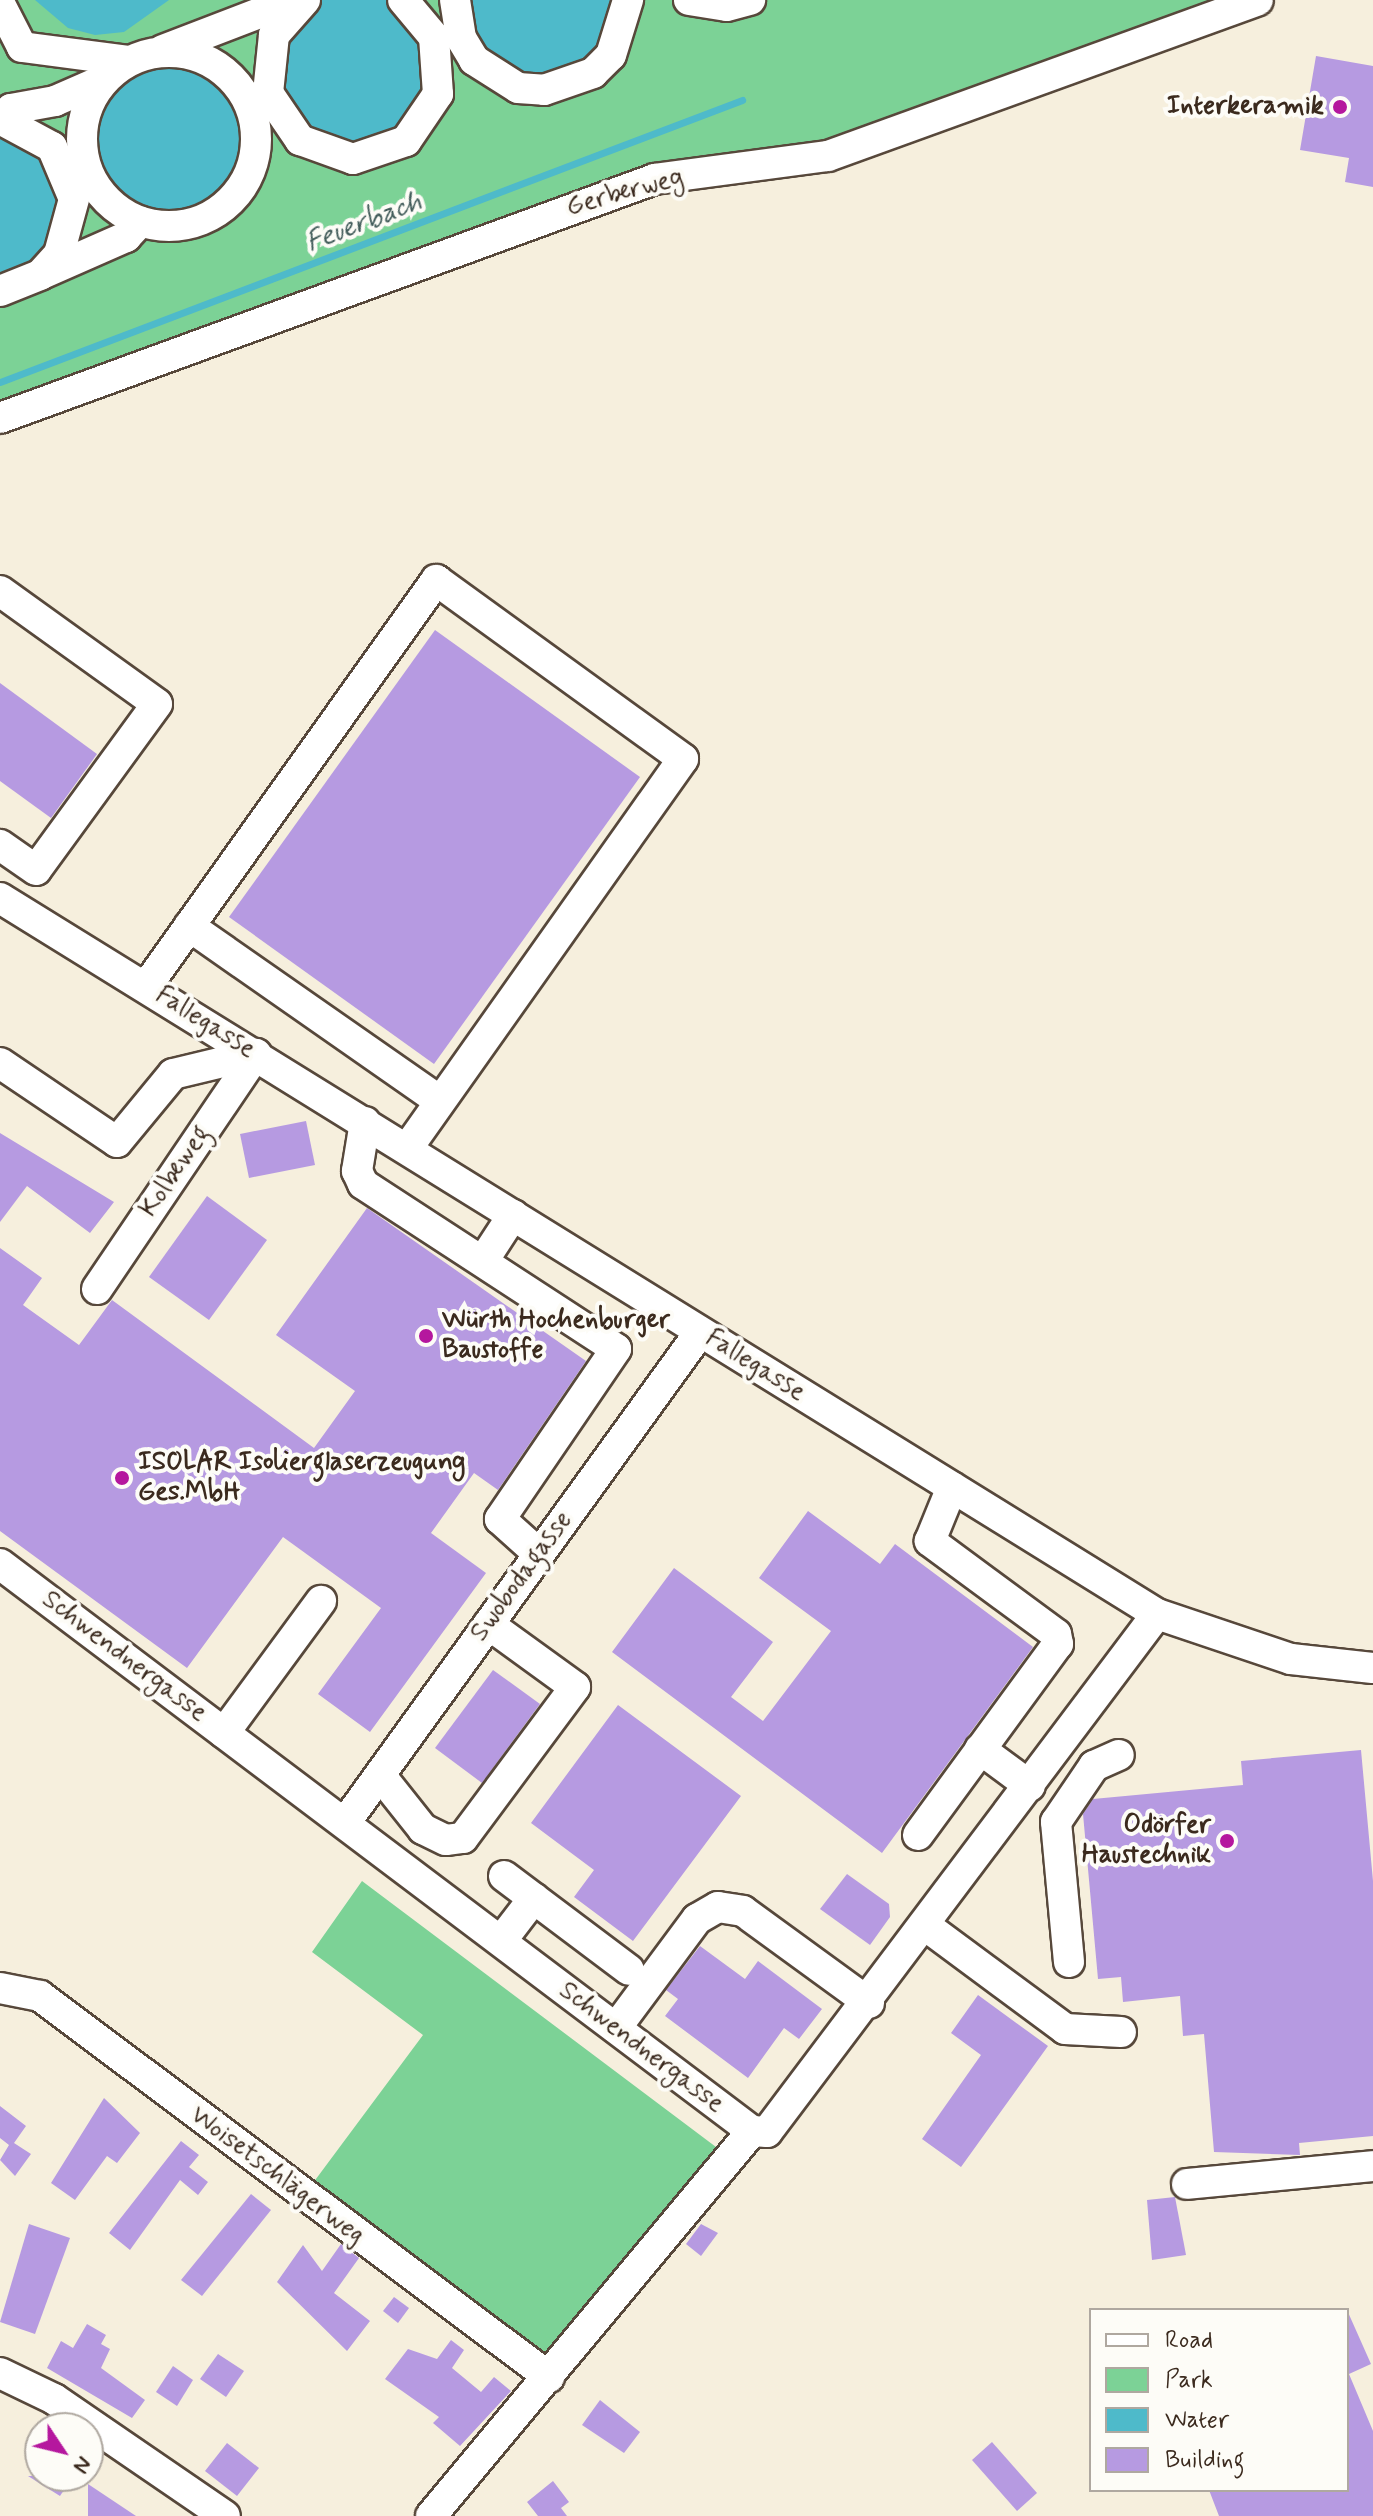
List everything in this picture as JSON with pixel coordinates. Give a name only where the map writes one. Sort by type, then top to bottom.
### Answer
[{"type":"street","points":[[403,0],[448,41],[518,88],[570,85],[611,55],[628,0]]},
{"type":"street","points":[[0,4],[22,47],[130,64],[212,63],[300,140],[325,154],[381,155],[426,120],[438,94],[455,0]]},
{"type":"street","points":[[689,0],[727,6],[750,0]]},
{"type":"street","name":"Gerberweg","points":[[0,418],[626,189],[828,156],[1258,0]]},
{"type":"street","points":[[298,6],[266,64],[253,161],[222,208],[196,222],[140,222],[115,208],[52,147],[1,119],[11,109],[55,101],[130,64],[262,12],[298,6]]},
{"type":"street","points":[[40,275],[71,228],[81,131],[130,64]]},
{"type":"street","points":[[0,291],[126,237],[140,222]]},
{"type":"street","points":[[146,987],[436,580],[683,759],[407,1149]]},
{"type":"street","points":[[0,591],[157,704],[36,870],[0,845]]},
{"type":"street","name":"Fallegasse","points":[[0,898],[1157,1614],[1291,1659],[1373,1668]]},
{"type":"street","points":[[189,926],[440,1101]]},
{"type":"street","points":[[0,1063],[117,1142],[173,1074],[256,1054]]},
{"type":"street","name":"Kolbeweg","points":[[97,1289],[256,1054]]},
{"type":"street","points":[[365,1122],[359,1179],[616,1349],[500,1519],[539,1554]]},
{"type":"street","points":[[483,1261],[513,1215]]},
{"type":"street","name":"Swobodagasse","points":[[345,1823],[700,1332]]},
{"type":"street","points":[[918,1835],[1058,1639],[930,1541],[952,1487]]},
{"type":"street","name":"Schwendnergasse","points":[[0,1564],[752,2131],[780,2123],[1157,1614]]},
{"type":"street","points":[[224,1733],[321,1601]]},
{"type":"street","points":[[380,1775],[423,1829],[446,1840],[463,1838],[575,1687],[488,1624]]},
{"type":"street","points":[[980,1749],[1030,1786]]},
{"type":"street","points":[[1069,1962],[1056,1822],[1094,1766],[1119,1755]]},
{"type":"street","points":[[504,1876],[629,1970]]},
{"type":"street","points":[[501,1941],[534,1898]]},
{"type":"street","points":[[616,2028],[697,1919],[718,1907],[743,1911],[869,2003]]},
{"type":"street","points":[[926,1926],[1065,2029],[1121,2032]]},
{"type":"street","name":"Woisetschlägerweg","points":[[0,1988],[40,1996],[549,2377]]},
{"type":"street","points":[[431,2516],[752,2131]]},
{"type":"street","points":[[1187,2184],[1373,2166]]},
{"type":"street","points":[[0,2373],[54,2399],[225,2516]]},
{"type":"green space","points":[[0,0],[1225,0],[822,147],[648,163],[0,406]]},
{"type":"green space","points":[[362,1881],[724,2153],[547,2364],[310,2187],[423,2035],[312,1952]]},
{"type":"water","points":[[35,0],[169,0],[124,32],[95,35],[68,28]]},
{"type":"water","points":[[312,0],[403,0],[422,18],[436,93],[378,149],[322,145],[282,106],[275,49]]},
{"type":"water","points":[[460,0],[624,0],[610,49],[535,84],[483,61]]},
{"type":"water","points":[[172,57],[203,63],[230,81],[248,108],[254,139],[248,170],[230,197],[203,215],[172,221],[141,215],[114,197],[96,170],[90,139],[96,108],[114,81],[141,63]]},
{"type":"water","points":[[0,126],[64,179],[54,254],[0,287]]},
{"type":"building","name":"Interkeramik","points":[[1316,56],[1373,66],[1373,187],[1345,182],[1349,158],[1300,150]]},
{"type":"building","points":[[435,630],[640,777],[434,1064],[229,917]]},
{"type":"building","points":[[0,683],[97,754],[51,818],[0,781]]},
{"type":"building","points":[[306,1121],[315,1165],[249,1178],[240,1134]]},
{"type":"building","points":[[0,1133],[114,1202],[90,1233],[27,1186],[0,1222]]},
{"type":"building","points":[[207,1196],[267,1240],[209,1320],[149,1277]]},
{"type":"building","points":[[367,1208],[586,1361],[498,1490],[474,1473],[431,1533],[486,1573],[370,1732],[318,1694],[381,1608],[283,1537],[187,1668],[0,1531],[0,1248],[42,1278],[23,1305],[79,1345],[112,1300],[314,1448],[355,1391],[276,1335]]},
{"type":"building","points":[[808,1511],[880,1564],[895,1544],[1033,1647],[882,1853],[612,1652],[674,1568],[773,1642],[731,1697],[763,1721],[831,1631],[759,1578]]},
{"type":"building","points":[[493,1670],[540,1704],[482,1783],[435,1748]]},
{"type":"building","points":[[618,1705],[741,1796],[633,1941],[574,1897],[594,1870],[531,1823]]},
{"type":"building","name":"Odörfer Haustechnik","points":[[1361,1750],[1373,1881],[1373,2136],[1299,2143],[1300,2155],[1214,2152],[1204,2034],[1183,2036],[1180,1996],[1123,2002],[1121,1977],[1098,1979],[1083,1814],[1093,1799],[1243,1785],[1241,1761]]},
{"type":"building","points":[[847,1874],[889,1904],[890,1917],[870,1945],[820,1909]]},
{"type":"building","points":[[700,1946],[745,1979],[758,1961],[822,2009],[799,2039],[784,2028],[748,2078],[665,2016],[678,1999],[666,1990]]},
{"type":"building","points":[[978,1995],[1048,2046],[961,2167],[922,2139],[981,2055],[951,2033]]},
{"type":"building","points":[[104,2098],[140,2133],[117,2163],[107,2156],[75,2200],[51,2183]]},
{"type":"building","points":[[0,2106],[26,2126],[14,2143],[31,2154],[15,2176],[0,2160],[9,2145],[0,2138]]},
{"type":"building","points":[[181,2141],[199,2155],[189,2167],[208,2182],[198,2195],[180,2180],[130,2250],[109,2233]]},
{"type":"building","points":[[251,2194],[271,2210],[202,2296],[181,2280]]},
{"type":"building","points":[[1175,2197],[1186,2255],[1152,2260],[1147,2200]]},
{"type":"building","points":[[29,2224],[70,2238],[35,2334],[0,2322]]},
{"type":"building","points":[[701,2224],[718,2233],[701,2256],[686,2244]]},
{"type":"building","points":[[341,2244],[359,2258],[334,2293],[370,2321],[347,2351],[277,2282],[303,2245],[322,2271]]},
{"type":"building","points":[[394,2297],[409,2308],[398,2323],[383,2311]]},
{"type":"building","points":[[1349,2314],[1371,2364],[1349,2374]]},
{"type":"building","points":[[87,2324],[106,2335],[101,2344],[110,2349],[101,2368],[145,2400],[132,2418],[47,2368],[61,2341],[73,2348]]},
{"type":"building","points":[[451,2340],[464,2350],[452,2368],[481,2392],[494,2377],[511,2391],[460,2446],[433,2423],[439,2417],[385,2379],[408,2349],[437,2359]]},
{"type":"building","points":[[218,2354],[244,2371],[226,2397],[200,2379]]},
{"type":"building","points":[[173,2366],[193,2380],[177,2406],[156,2392]]},
{"type":"building","points":[[1349,2374],[1373,2431],[1373,2516],[1219,2516],[1210,2492],[1349,2492]]},
{"type":"building","points":[[600,2400],[640,2432],[624,2453],[582,2425]]},
{"type":"building","points":[[992,2442],[1037,2493],[1017,2511],[972,2460]]},
{"type":"building","points":[[227,2443],[259,2468],[237,2496],[205,2471]]},
{"type":"building","points":[[553,2481],[569,2502],[561,2508],[567,2516],[538,2516],[527,2502]]},
{"type":"building","points":[[88,2492],[100,2492],[136,2516],[88,2516]]},
{"type":"waterway","name":"Feuerbach","points":[[0,382],[742,100]]},
{"type":"place","name":"Interkeramik","points":[[1340,107]]},
{"type":"place","name":"Würth Hochenburger Baustoffe","points":[[426,1336]]},
{"type":"place","name":"ISOLAR Isolierglaserzeugung Ges.MbH","points":[[122,1478]]},
{"type":"place","name":"Odörfer Haustechnik","points":[[1227,1841]]}]
